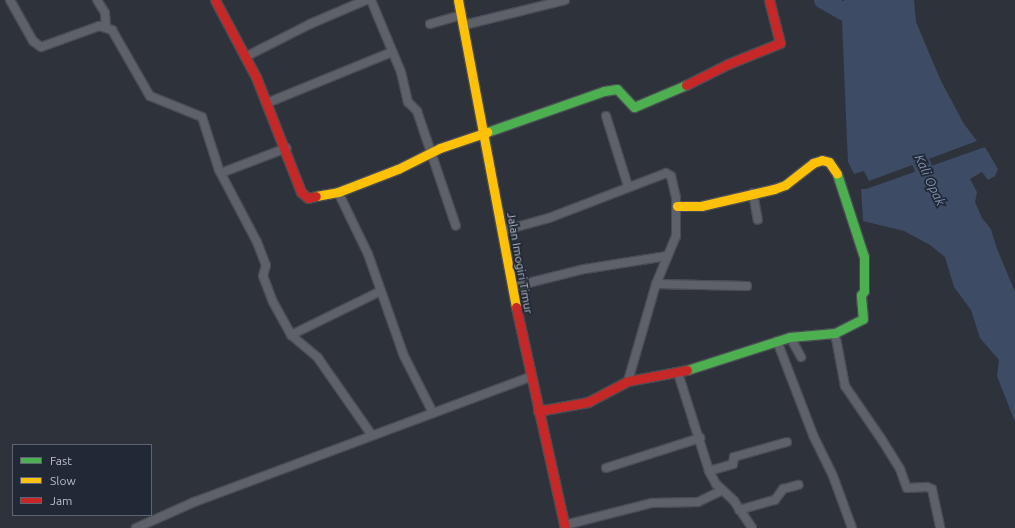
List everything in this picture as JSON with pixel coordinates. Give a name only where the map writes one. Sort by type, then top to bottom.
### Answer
[{"type":"street","points":[[10,0],[33,41],[41,47],[99,26],[106,26],[112,30],[150,96],[202,117],[221,173],[257,242],[266,265],[264,281],[291,335],[318,358],[371,434]]},
{"type":"street","points":[[98,0],[105,13],[106,26]]},
{"type":"street","points":[[215,0],[268,103],[286,148],[301,192],[305,197],[338,192],[398,169],[430,152],[610,89],[616,89],[632,106],[639,106],[665,96],[737,60],[777,45],[781,41],[769,0]]},
{"type":"street","points":[[245,57],[310,24],[366,0]]},
{"type":"street","points":[[371,0],[401,72],[408,102],[416,111],[456,226]]},
{"type":"street","name":"Jalan Imogiri Timur","points":[[458,0],[464,26],[482,133],[530,377],[565,527]]},
{"type":"street","points":[[464,26],[565,0]]},
{"type":"street","points":[[430,24],[462,15]]},
{"type":"street","points":[[268,103],[392,52]]},
{"type":"street","points":[[606,116],[628,186]]},
{"type":"street","points":[[221,173],[286,148]]},
{"type":"street","points":[[538,411],[588,402],[628,381],[678,373],[790,337],[834,333],[860,322],[864,311],[861,295],[864,291],[864,258],[841,180],[829,162],[822,160],[804,168],[785,185],[701,206],[677,206]]},
{"type":"street","points":[[502,231],[550,218],[628,186],[669,173],[677,206],[676,236],[656,284],[628,381]]},
{"type":"street","points":[[338,192],[368,254],[404,356],[433,413]]},
{"type":"street","points":[[753,193],[758,220]]},
{"type":"street","points":[[512,287],[585,269],[667,256]]},
{"type":"street","points":[[656,284],[747,286]]},
{"type":"street","points":[[291,335],[380,291]]},
{"type":"street","points":[[834,333],[845,386],[893,457],[905,486],[908,489],[925,487],[932,489],[940,528]]},
{"type":"street","points":[[790,337],[800,356]]},
{"type":"street","points":[[778,341],[813,435],[836,483],[852,528]]},
{"type":"street","points":[[678,373],[700,438],[709,471],[721,491],[739,510],[752,528]]},
{"type":"street","points":[[136,528],[194,502],[371,434],[530,377]]},
{"type":"street","points":[[606,468],[700,438]]},
{"type":"street","points":[[709,471],[733,464],[734,457],[787,442]]},
{"type":"street","points":[[739,510],[775,500],[783,489],[798,485]]},
{"type":"street","points":[[565,527],[652,503],[698,502],[721,491]]},
{"type":"water","points":[[844,0],[914,0],[916,22],[941,81],[964,124],[977,141],[869,181],[864,171],[854,174],[848,162],[842,20]]},
{"type":"water","points":[[985,147],[998,169],[995,176],[988,180],[982,172],[970,179],[977,192],[975,202],[982,218],[991,229],[996,246],[1015,292],[1015,422],[997,376],[999,360],[980,338],[971,310],[954,287],[945,257],[930,245],[904,231],[863,221],[861,189],[866,189]]},
{"type":"waterway","points":[[823,0],[864,23]]},
{"type":"waterway","name":"Kali Opak","points":[[912,140],[933,192]]},
{"type":"traffic: fast","points":[[487,132],[604,91],[617,89],[634,107],[686,85]]},
{"type":"traffic: fast","points":[[687,370],[790,337],[835,333],[863,319],[861,295],[864,291],[864,257],[837,174]]},
{"type":"traffic: slow","points":[[458,0],[516,307]]},
{"type":"traffic: slow","points":[[316,196],[338,192],[398,169],[440,148],[487,132]]},
{"type":"traffic: slow","points":[[677,206],[701,206],[774,189],[785,185],[813,163],[822,160],[829,162],[837,174]]},
{"type":"traffic: jam","points":[[215,0],[256,77],[301,192],[308,198],[316,196]]},
{"type":"traffic: jam","points":[[686,85],[728,64],[780,43],[769,0]]},
{"type":"traffic: jam","points":[[516,307],[565,528]]},
{"type":"traffic: jam","points":[[538,411],[588,402],[628,381],[687,370]]}]
